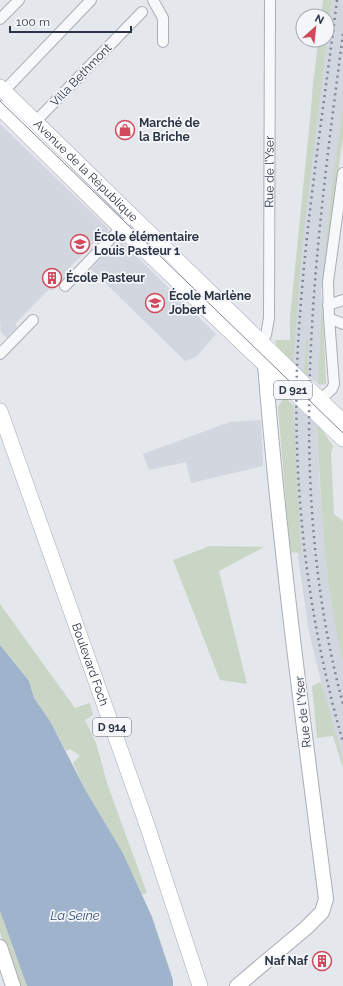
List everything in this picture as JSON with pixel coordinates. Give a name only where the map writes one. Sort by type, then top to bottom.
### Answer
[{"type":"main road","name":"Avenue de la République","points":[[2,89],[133,215],[343,422]]},
{"type":"main road","name":"Avenue de la République","points":[[0,108],[122,228],[343,439]]},
{"type":"main road","name":"Boulevard Foch","points":[[2,420],[146,822],[200,986]]},
{"type":"street","points":[[0,20],[19,0]]},
{"type":"street","points":[[2,89],[91,0]]},
{"type":"street","points":[[153,0],[163,18],[163,42]]},
{"type":"street","name":"Rue de l'Yser","points":[[260,341],[266,335],[269,316],[270,0]]},
{"type":"street","name":"Villa Bethmont","points":[[36,121],[142,12]]},
{"type":"street","points":[[320,400],[332,389],[334,384],[328,305],[328,282],[338,239],[343,173]]},
{"type":"street","points":[[65,286],[133,215]]},
{"type":"street","points":[[328,305],[343,300]]},
{"type":"street","points":[[329,318],[343,324]]},
{"type":"street","points":[[0,354],[33,320]]},
{"type":"street","name":"Rue de l'Yser","points":[[237,986],[306,928],[322,912],[326,899],[298,668],[284,569],[265,364]]},
{"type":"street","points":[[268,398],[283,381]]},
{"type":"street","points":[[0,947],[13,986]]},
{"type":"shaded area","points":[[323,0],[343,0],[343,127],[321,291],[326,384],[320,385],[293,364],[290,318],[309,147],[313,79],[324,48],[335,48],[335,8],[325,8]]},
{"type":"shaded area","points":[[0,124],[108,228],[108,233],[100,242],[97,239],[66,271],[65,277],[52,291],[50,289],[46,292],[15,324],[17,327],[7,338],[1,332],[0,320]]},
{"type":"shaded area","name":"École Marlène Jobert","points":[[122,242],[216,334],[196,357],[185,361],[91,269],[116,243]]},
{"type":"shaded area","points":[[293,405],[317,423],[320,490],[327,569],[343,661],[343,761],[326,702],[309,632],[298,557],[294,478]]},
{"type":"shaded area","points":[[261,420],[263,466],[191,483],[186,462],[149,470],[143,454],[230,422]]},
{"type":"green space","points":[[323,0],[332,0],[331,8],[322,8]]},
{"type":"green space","points":[[317,48],[326,48],[302,246],[293,364],[277,349],[275,340],[290,340],[290,318]]},
{"type":"green space","points":[[343,108],[343,137],[321,291],[332,186]]},
{"type":"green space","points":[[322,298],[326,384],[318,384]]},
{"type":"green space","points":[[306,338],[308,338],[308,376],[304,373]]},
{"type":"green space","points":[[283,399],[287,399],[293,405],[301,553],[290,552],[278,407]]},
{"type":"green space","points":[[317,423],[333,446],[331,453],[334,514],[343,521],[343,661],[331,602],[327,573]]},
{"type":"green space","points":[[210,546],[264,547],[219,571],[247,684],[220,680],[173,560]]},
{"type":"green space","points":[[0,604],[75,708],[90,703],[93,715],[85,720],[96,743],[108,786],[147,893],[142,894],[123,853],[86,791],[73,763],[80,756],[70,749],[66,751],[50,721],[34,698],[29,681],[0,645]]},
{"type":"green space","points":[[321,682],[343,759],[343,768],[333,736],[317,738],[312,686]]},
{"type":"green space","points":[[0,911],[27,986],[17,986],[0,932]]},
{"type":"water","name":"La Seine","points":[[0,645],[29,681],[34,698],[50,721],[86,791],[123,853],[152,917],[173,980],[173,986],[27,986],[0,911]]},
{"type":"tram line","points":[[0,101],[343,433]]},
{"type":"railway","points":[[337,0],[313,183],[303,275],[297,367],[296,414],[305,556],[320,650],[343,742]]},
{"type":"railway","points":[[343,34],[322,201],[315,286],[310,370],[309,454],[314,538],[325,621],[343,704]]},
{"type":"place","name":"Marché de la Briche","points":[[125,130]]},
{"type":"place","name":"École élémentaire Louis Pasteur 1","points":[[80,244]]},
{"type":"place","name":"École Pasteur","points":[[52,278]]},
{"type":"place","name":"École Marlène Jobert","points":[[155,303]]},
{"type":"place","name":"Naf Naf","points":[[322,961]]}]
